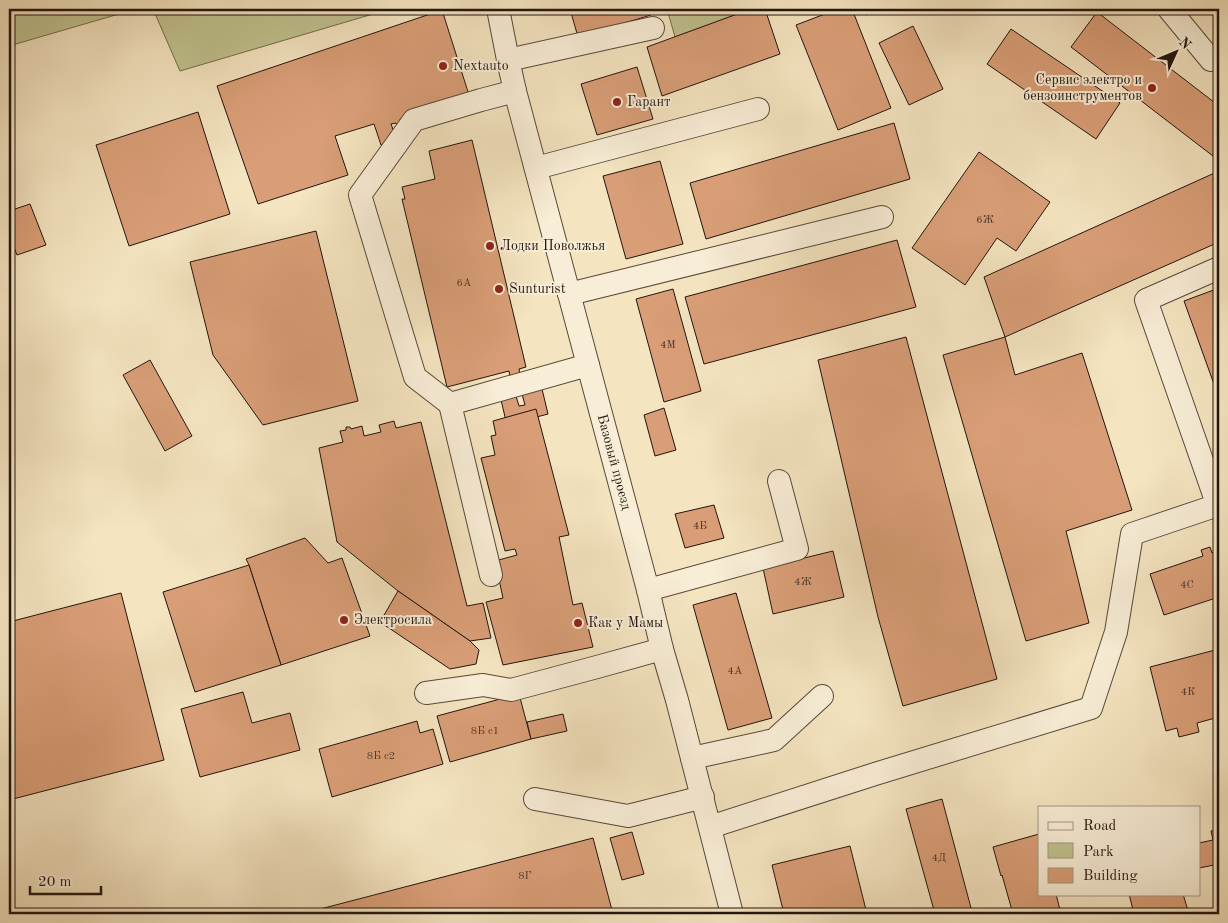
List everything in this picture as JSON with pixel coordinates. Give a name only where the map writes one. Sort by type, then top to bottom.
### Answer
[{"type":"street","points":[[1168,9],[1211,60]]},
{"type":"street","name":"Базовый проезд","points":[[503,10],[508,60],[515,91],[662,649],[703,797],[732,914]]},
{"type":"street","points":[[508,60],[653,28]]},
{"type":"street","points":[[491,575],[450,404],[415,377],[360,195],[414,120],[515,91]]},
{"type":"street","points":[[536,168],[758,109]]},
{"type":"street","points":[[569,294],[882,217]]},
{"type":"street","points":[[710,827],[1091,708],[1116,632],[1132,534],[1219,507],[1146,300],[1219,268]]},
{"type":"street","points":[[450,404],[588,365]]},
{"type":"street","points":[[648,590],[797,549],[779,481]]},
{"type":"street","points":[[426,693],[483,685],[511,690],[662,649]]},
{"type":"street","points":[[692,758],[774,740],[822,696]]},
{"type":"street","points":[[535,799],[628,816],[703,797]]},
{"type":"green space","points":[[9,9],[136,9],[9,46]]},
{"type":"green space","points":[[153,9],[390,9],[180,71]]},
{"type":"green space","points":[[667,9],[751,9],[675,37]]},
{"type":"building","points":[[570,9],[649,9],[651,15],[578,37]]},
{"type":"building","points":[[751,9],[765,9],[780,54],[662,96],[647,47]]},
{"type":"building","points":[[838,9],[852,9],[891,108],[838,130],[796,25]]},
{"type":"building","points":[[864,9],[881,9],[866,15]]},
{"type":"building","points":[[442,10],[469,95],[400,119],[403,127],[398,128],[396,123],[391,124],[397,140],[381,145],[374,124],[335,136],[348,175],[258,204],[217,86]]},
{"type":"building","points":[[1097,12],[1219,106],[1219,147],[1213,156],[1071,47]]},
{"type":"building","points":[[913,26],[943,89],[909,105],[879,43]]},
{"type":"building","points":[[1011,29],[1120,103],[1096,139],[987,64]]},
{"type":"building","points":[[637,67],[653,119],[597,135],[581,84]]},
{"type":"building","points":[[198,112],[230,214],[129,246],[96,145]]},
{"type":"building","points":[[894,123],[910,179],[706,239],[690,183]]},
{"type":"building","points":[[472,140],[526,367],[519,369],[520,375],[510,377],[509,371],[447,387],[402,199],[405,199],[402,187],[435,179],[429,151]]},
{"type":"building","points":[[979,152],[1050,202],[1016,251],[997,238],[965,285],[912,248]]},
{"type":"building","points":[[660,161],[683,244],[626,259],[603,176]]},
{"type":"building","points":[[1219,171],[1219,242],[1005,337],[984,277]]},
{"type":"building","points":[[30,204],[46,245],[17,255],[9,235],[9,211]]},
{"type":"building","points":[[316,231],[358,401],[263,425],[213,355],[190,262]]},
{"type":"building","points":[[897,240],[916,307],[704,364],[685,297]]},
{"type":"building","points":[[1219,288],[1219,398],[1184,301]]},
{"type":"building","points":[[673,289],[701,391],[664,402],[636,299]]},
{"type":"building","points":[[906,337],[997,679],[903,706],[878,617],[818,360]]},
{"type":"building","points":[[1005,337],[1015,375],[1082,353],[1132,510],[1066,531],[1089,623],[1026,641],[943,355]]},
{"type":"building","points":[[150,360],[192,436],[165,451],[123,375]]},
{"type":"building","points":[[542,389],[548,414],[529,419],[528,415],[506,421],[501,400],[516,396],[519,406],[525,405],[522,394]]},
{"type":"building","points":[[664,408],[676,450],[655,456],[644,415]]},
{"type":"building","points":[[536,409],[569,535],[559,537],[573,605],[582,603],[593,647],[503,665],[486,602],[503,598],[495,561],[517,555],[515,549],[505,551],[481,458],[495,455],[491,436],[496,435],[493,421]]},
{"type":"building","points":[[394,421],[396,428],[421,422],[467,606],[483,603],[491,638],[470,641],[398,591],[337,542],[319,448],[343,442],[340,431],[346,430],[346,427],[351,429],[362,426],[364,436],[381,432],[379,425]]},
{"type":"building","points":[[714,505],[724,538],[685,548],[675,514]]},
{"type":"building","points":[[305,538],[328,563],[342,558],[370,636],[281,665],[246,559]]},
{"type":"building","points":[[1210,547],[1212,553],[1219,550],[1219,597],[1164,615],[1150,574],[1203,556],[1201,550]]},
{"type":"building","points":[[833,551],[844,597],[773,614],[763,568]]},
{"type":"building","points":[[249,565],[281,665],[195,692],[163,592]]},
{"type":"building","points":[[398,591],[470,641],[479,650],[476,664],[450,669],[380,622]]},
{"type":"building","points":[[121,593],[164,760],[9,800],[9,622]]},
{"type":"building","points":[[736,593],[772,718],[728,730],[693,605]]},
{"type":"building","points":[[1219,649],[1219,717],[1197,723],[1199,732],[1179,737],[1177,728],[1166,731],[1150,667]]},
{"type":"building","points":[[243,692],[252,723],[290,713],[300,750],[200,777],[181,709]]},
{"type":"building","points":[[519,694],[531,739],[450,762],[437,716]]},
{"type":"building","points":[[563,714],[567,731],[531,739],[527,722]]},
{"type":"building","points":[[417,721],[420,733],[433,729],[443,764],[332,797],[319,749]]},
{"type":"building","points":[[942,799],[971,908],[946,914],[935,914],[906,809]]},
{"type":"building","points":[[1219,829],[1219,884],[1214,865],[1200,868],[1200,843],[1213,840],[1211,831]]},
{"type":"building","points":[[632,832],[644,874],[622,880],[610,838]]},
{"type":"building","points":[[1038,834],[1038,896],[1056,896],[1061,914],[1013,914],[993,847]]},
{"type":"building","points":[[593,838],[613,914],[301,914]]},
{"type":"building","points":[[850,846],[867,914],[784,914],[772,865]]},
{"type":"building","points":[[1130,896],[1184,896],[1189,914],[1134,914]]},
{"type":"place","name":"Nextauto","points":[[443,66]]},
{"type":"place","name":"Сервис электро и бензоинструментов","points":[[1152,88]]},
{"type":"place","name":"Гарант","points":[[617,102]]},
{"type":"place","name":"Лодки Поволжья","points":[[490,246]]},
{"type":"place","name":"Sunturist","points":[[499,289]]},
{"type":"place","name":"Электросила","points":[[344,620]]},
{"type":"place","name":"Как у Мамы","points":[[578,623]]}]
